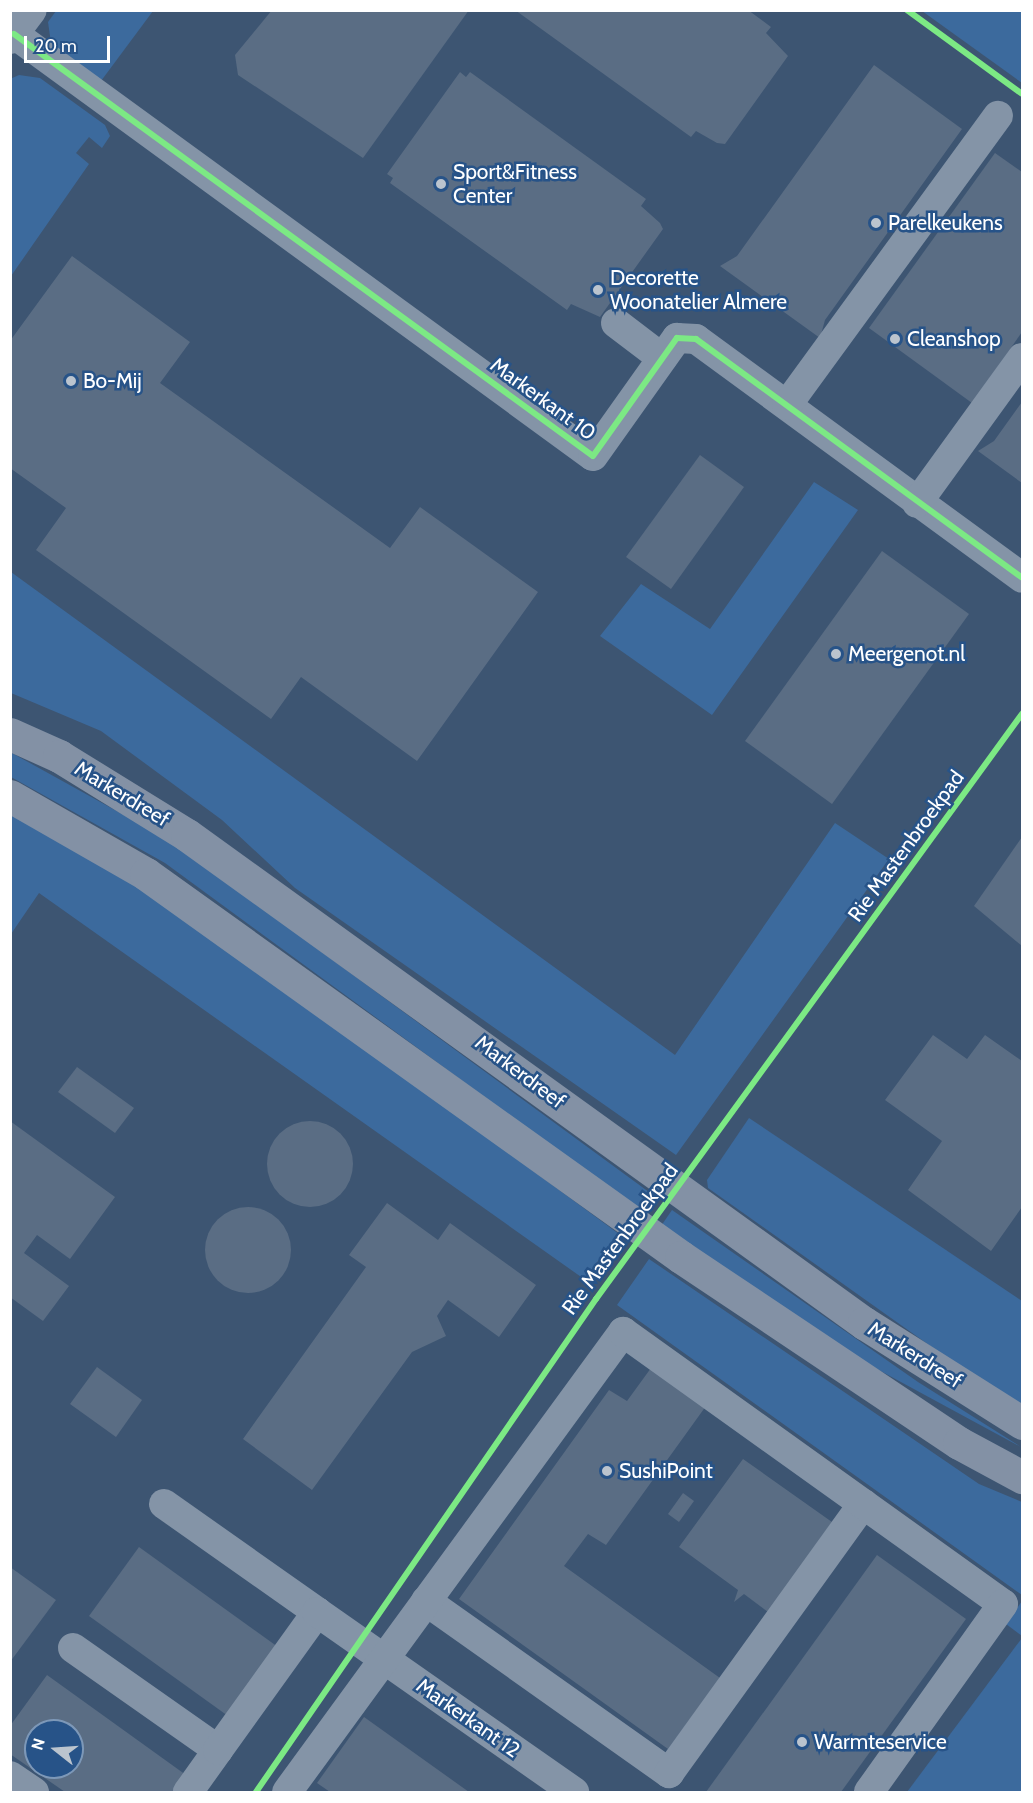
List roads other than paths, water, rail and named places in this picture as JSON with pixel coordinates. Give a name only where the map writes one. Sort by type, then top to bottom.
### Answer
[{"type":"main road","name":"Markerdreef","points":[[10,734],[59,756],[187,835],[864,1323],[1023,1423]]},
{"type":"main road","points":[[10,796],[146,874],[681,1257],[959,1443],[1023,1477]]},
{"type":"street","points":[[12,37],[32,10]]},
{"type":"street","name":"Markerkant 10","points":[[12,37],[593,456],[677,338],[696,339],[917,503],[1023,578]]},
{"type":"street","points":[[787,405],[998,117]]},
{"type":"street","points":[[616,322],[662,358]]},
{"type":"street","points":[[917,503],[1023,358]]},
{"type":"street","points":[[287,1792],[373,1652],[426,1601],[623,1332],[1003,1604],[869,1792]]},
{"type":"street","name":"Markerkant 12","points":[[164,1504],[574,1792]]},
{"type":"street","points":[[426,1601],[661,1783],[863,1504]]},
{"type":"street","points":[[188,1792],[316,1612]]},
{"type":"street","points":[[73,1648],[218,1750]]},
{"type":"street","points":[[10,1776],[34,1792]]},
{"type":"place","name":"Sport&Fitness Center","points":[[441,184]]},
{"type":"place","name":"Parelkeukens","points":[[876,223]]},
{"type":"place","name":"Decorette Woonatelier Almere","points":[[598,290]]},
{"type":"place","name":"Cleanshop","points":[[895,339]]},
{"type":"place","name":"Bo-Mij","points":[[71,381]]},
{"type":"place","name":"Meergenot.nl","points":[[836,654]]},
{"type":"place","name":"SushiPoint","points":[[607,1471]]},
{"type":"place","name":"Warmteservice","points":[[802,1742]]}]
